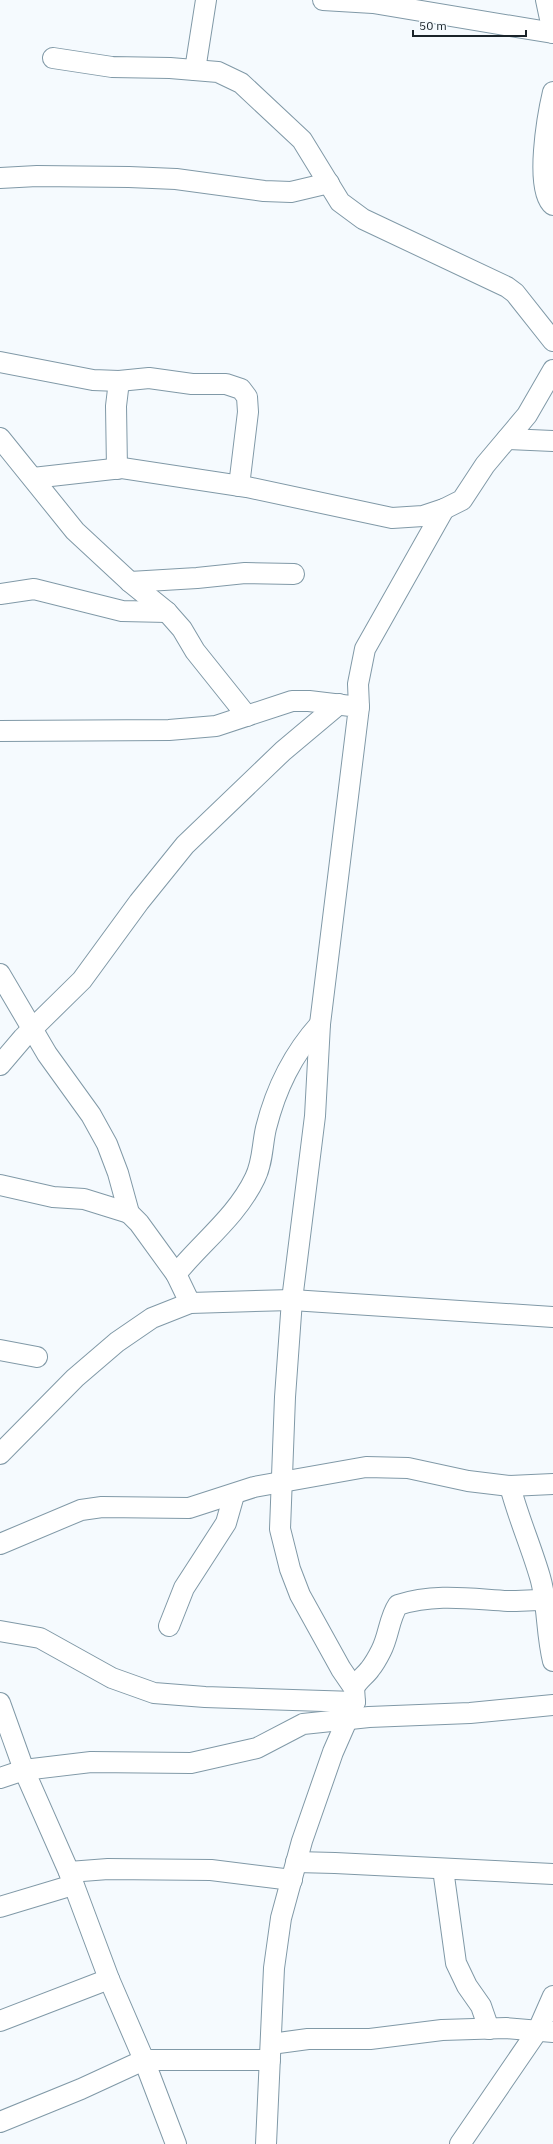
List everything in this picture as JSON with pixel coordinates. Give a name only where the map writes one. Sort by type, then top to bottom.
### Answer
[{"type":"street","points":[[195,70],[206,0]]},
{"type":"street","points":[[323,0],[373,3],[553,33],[546,0]]},
{"type":"street","points":[[53,58],[112,67],[218,72],[241,83],[302,140],[340,202],[363,219],[507,287],[515,293],[553,341]]},
{"type":"street","points":[[553,92],[543,156],[546,192],[553,205]]},
{"type":"street","points":[[0,178],[37,176],[129,176],[176,179],[264,191],[291,192],[328,182]]},
{"type":"street","points":[[0,362],[86,379],[119,381],[149,378],[192,384],[226,384],[241,389],[247,397],[248,412],[239,486]]},
{"type":"street","points":[[33,478],[117,469],[239,486],[392,518],[423,516],[444,509],[462,500],[484,465],[527,415],[553,370]]},
{"type":"street","points":[[117,469],[116,406],[119,381]]},
{"type":"street","points":[[0,438],[75,531],[130,582],[167,612],[182,629],[195,651],[247,716]]},
{"type":"street","points":[[507,439],[553,441]]},
{"type":"street","points":[[352,1703],[341,1669],[300,1595],[290,1570],[280,1529],[285,1397],[292,1300],[315,1116],[320,1024],[359,707],[358,684],[365,649],[444,509]]},
{"type":"street","points":[[130,582],[197,578],[245,573],[294,574]]},
{"type":"street","points":[[0,594],[34,589],[122,611],[167,612]]},
{"type":"street","points":[[0,730],[169,730],[216,726],[292,701],[339,704],[359,707]]},
{"type":"street","points":[[0,1065],[32,1029],[82,980],[140,902],[185,845],[283,751],[339,704]]},
{"type":"street","points":[[0,974],[32,1029],[91,1115],[107,1144],[118,1173],[129,1213]]},
{"type":"street","points":[[176,1274],[196,1249],[236,1209],[248,1193],[260,1166],[270,1111],[288,1068],[300,1046],[320,1024]]},
{"type":"street","points":[[0,1186],[52,1197],[84,1199],[129,1213],[139,1223],[176,1274],[190,1303]]},
{"type":"street","points":[[0,1454],[75,1378],[117,1342],[152,1318],[190,1303],[292,1300],[553,1318]]},
{"type":"street","points":[[0,1350],[37,1357]]},
{"type":"street","points":[[0,1544],[81,1510],[102,1507],[189,1508],[234,1495],[254,1487],[366,1467],[408,1468],[468,1481],[510,1486],[553,1484]]},
{"type":"street","points":[[510,1486],[518,1516],[540,1576],[545,1600],[548,1640],[553,1661]]},
{"type":"street","points":[[169,1626],[184,1588],[226,1523],[234,1495]]},
{"type":"street","points":[[266,2144],[274,1968],[281,1918],[294,1871],[352,1703],[358,1680],[370,1670],[382,1649],[390,1629],[392,1614],[398,1605],[427,1598],[449,1597],[510,1601],[545,1600]]},
{"type":"street","points":[[0,1631],[40,1638],[112,1678],[154,1693],[205,1697],[352,1703],[470,1713],[553,1705]]},
{"type":"street","points":[[0,1703],[24,1770],[71,1879],[109,1979],[144,2060],[176,2144]]},
{"type":"street","points":[[0,1778],[24,1770],[91,1762],[191,1763],[256,1748],[303,1724],[352,1703]]},
{"type":"street","points":[[0,1907],[71,1879],[108,1869],[294,1871],[443,1869],[553,1874]]},
{"type":"street","points":[[443,1869],[456,1963],[467,1986],[481,2006],[489,2029]]},
{"type":"street","points":[[0,2021],[109,1979]]},
{"type":"street","points":[[460,2144],[546,2031],[553,1996]]},
{"type":"street","points":[[0,2122],[87,2086],[144,2060],[270,2052],[308,2039],[370,2039],[442,2030],[506,2028],[546,2031]]}]
